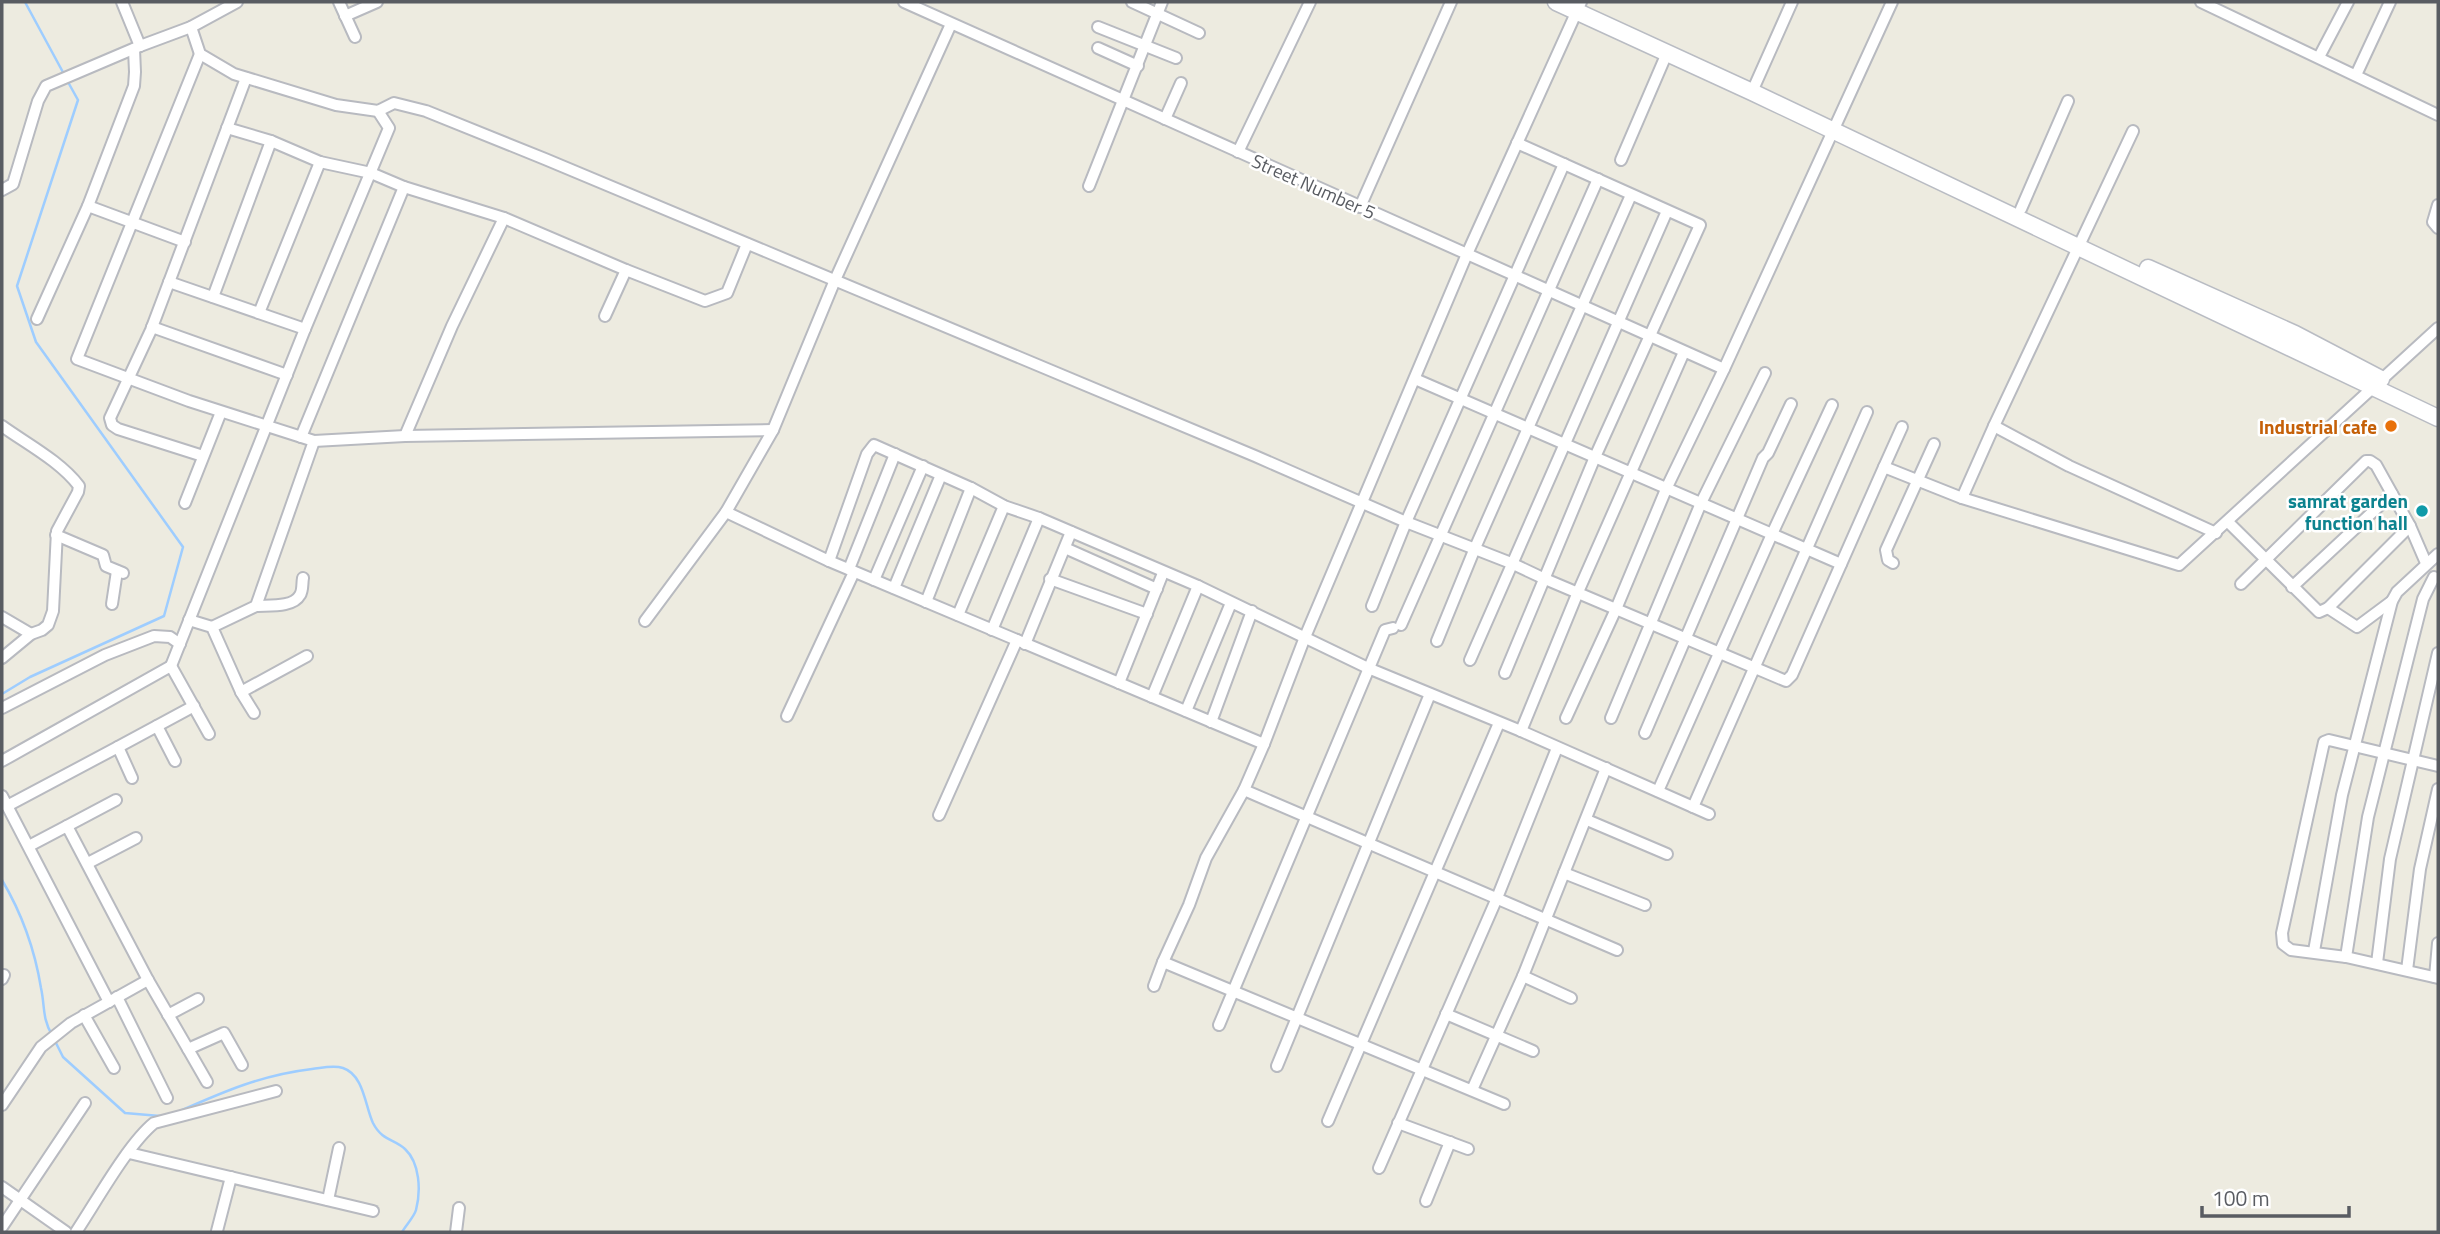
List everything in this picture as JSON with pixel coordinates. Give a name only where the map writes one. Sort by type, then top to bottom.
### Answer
[{"type":"street","points":[[37,319],[88,206],[134,86],[137,47],[122,2]]},
{"type":"street","points":[[2,190],[13,184],[38,101],[46,86],[55,80],[191,27],[237,2]]},
{"type":"street","points":[[339,2],[355,37]]},
{"type":"street","points":[[345,16],[377,2]]},
{"type":"street","name":"Street Number 5","points":[[904,2],[1724,369]]},
{"type":"street","points":[[1132,2],[1159,7],[1199,33]]},
{"type":"street","points":[[1238,152],[1310,2]]},
{"type":"street","points":[[1360,207],[1451,2]]},
{"type":"street","points":[[1556,2],[1579,4],[1755,85],[1834,126],[2302,346],[2377,383],[2438,418]]},
{"type":"street","points":[[1755,85],[1792,2]]},
{"type":"street","points":[[1566,718],[1667,487],[1892,2]]},
{"type":"street","points":[[2201,2],[2438,115]]},
{"type":"street","points":[[2319,57],[2348,2]]},
{"type":"street","points":[[2356,75],[2390,2]]},
{"type":"street","points":[[1579,4],[1667,53],[2021,209],[2081,243]]},
{"type":"street","points":[[1154,986],[1206,858],[1244,790],[1264,744],[1305,637],[1467,254],[1579,4]]},
{"type":"street","points":[[1089,186],[1125,101],[1159,7]]},
{"type":"street","points":[[645,621],[726,512],[772,430],[835,281],[951,24]]},
{"type":"street","points":[[191,27],[200,54],[77,359],[221,412],[314,441],[405,436],[772,430]]},
{"type":"street","points":[[1098,27],[1176,58]]},
{"type":"street","points":[[1098,48],[1138,66]]},
{"type":"street","points":[[1621,160],[1667,53]]},
{"type":"street","points":[[200,54],[233,74],[336,105],[378,111],[394,103],[426,111],[1406,522],[1442,534],[1784,681],[1790,679],[1902,427]]},
{"type":"street","points":[[203,456],[112,425],[110,418],[152,327],[246,78]]},
{"type":"street","points":[[1165,119],[1181,83]]},
{"type":"street","points":[[2021,209],[2067,101]]},
{"type":"street","points":[[2,761],[171,666],[389,128],[378,111]]},
{"type":"street","points":[[227,128],[271,141],[320,162],[371,173],[404,187],[504,218],[705,301],[727,293],[747,244]]},
{"type":"street","points":[[1962,498],[2133,131]]},
{"type":"street","points":[[214,297],[271,141]]},
{"type":"street","points":[[1505,673],[1595,457],[1700,225],[1517,143]]},
{"type":"street","points":[[259,313],[320,162]]},
{"type":"street","points":[[1372,606],[1406,522],[1563,164]]},
{"type":"street","points":[[1219,1025],[1385,630],[1397,627],[1442,534],[1598,179]]},
{"type":"street","points":[[300,437],[404,187]]},
{"type":"street","points":[[1437,641],[1475,548],[1632,195]]},
{"type":"street","points":[[2438,205],[2433,222],[2438,228]]},
{"type":"street","points":[[88,206],[185,242]]},
{"type":"street","points":[[1470,660],[1667,211]]},
{"type":"street","points":[[405,436],[452,327],[504,218]]},
{"type":"street","points":[[605,316],[626,270]]},
{"type":"street","points":[[169,282],[306,329]]},
{"type":"street","points":[[152,327],[287,375]]},
{"type":"street","points":[[1884,467],[1962,498],[2179,565],[2438,328]]},
{"type":"street","points":[[1521,730],[1578,592],[1684,352]]},
{"type":"street","points":[[1611,718],[1701,503],[1765,373]]},
{"type":"street","points":[[1415,379],[1842,564]]},
{"type":"street","points":[[2377,383],[2438,407]]},
{"type":"street","points":[[1645,733],[1763,457],[1768,453],[1791,404]]},
{"type":"street","points":[[1658,791],[1832,405]]},
{"type":"street","points":[[185,503],[221,412]]},
{"type":"street","points":[[1693,807],[1867,412]]},
{"type":"street","points":[[2,426],[79,486],[61,520],[57,535],[53,611],[48,625],[31,634],[2,658]]},
{"type":"street","points":[[1994,426],[2069,466],[2216,533]]},
{"type":"street","points":[[256,606],[314,441]]},
{"type":"street","points":[[1893,564],[1888,560],[1886,550],[1934,444]]},
{"type":"street","points":[[829,561],[867,454],[874,445],[971,488],[1004,506],[1039,518],[1198,586],[1368,668],[1521,730],[1709,814]]},
{"type":"street","points":[[787,716],[852,570],[895,454]]},
{"type":"street","points":[[2241,584],[2366,461],[2375,465],[2392,494],[2410,526],[2426,564]]},
{"type":"street","points":[[874,580],[923,466]]},
{"type":"street","points":[[894,588],[941,475]]},
{"type":"street","points":[[926,602],[971,488]]},
{"type":"street","points":[[2292,587],[2392,494]]},
{"type":"street","points":[[958,615],[1004,506]]},
{"type":"street","points":[[726,512],[829,561],[1264,744]]},
{"type":"street","points":[[992,630],[1039,518]]},
{"type":"street","points":[[2228,522],[2319,612],[2328,608],[2410,526]]},
{"type":"street","points":[[939,815],[1071,532]]},
{"type":"street","points":[[57,535],[103,555],[106,566],[120,572],[112,604]]},
{"type":"street","points":[[1065,548],[1157,589]]},
{"type":"street","points":[[2314,951],[2339,808],[2392,601],[2397,592],[2438,554]]},
{"type":"street","points":[[1119,683],[1163,573]]},
{"type":"street","points":[[189,620],[212,627],[256,606],[282,605],[301,595],[303,578]]},
{"type":"street","points":[[2346,957],[2368,817],[2406,676],[2423,599],[2434,578]]},
{"type":"street","points":[[1051,579],[1147,614]]},
{"type":"street","points":[[1153,697],[1198,586]]},
{"type":"street","points":[[2328,608],[2357,627],[2392,601]]},
{"type":"street","points":[[1186,711],[1231,603]]},
{"type":"street","points":[[1211,722],[1252,611]]},
{"type":"street","points":[[2,619],[31,634]]},
{"type":"street","points":[[212,627],[241,692],[254,713]]},
{"type":"street","points":[[2,708],[105,655],[154,636],[170,637],[180,645]]},
{"type":"street","points":[[2377,964],[2390,859],[2438,653]]},
{"type":"street","points":[[241,692],[307,656]]},
{"type":"street","points":[[171,666],[209,734]]},
{"type":"street","points":[[1277,1066],[1430,694]]},
{"type":"street","points":[[167,1098],[4,801],[118,747],[194,706]]},
{"type":"street","points":[[1328,1121],[1499,723]]},
{"type":"street","points":[[157,726],[175,761]]},
{"type":"street","points":[[2438,766],[2329,740],[2324,742],[2282,933],[2283,944],[2291,950],[2314,951],[2437,977],[2438,943]]},
{"type":"street","points":[[118,747],[132,778]]},
{"type":"street","points":[[1379,1168],[1558,748]]},
{"type":"street","points":[[1472,1090],[1523,976],[1606,768]]},
{"type":"street","points":[[2407,970],[2420,869],[2438,789]]},
{"type":"street","points":[[1244,790],[1617,950]]},
{"type":"street","points":[[29,846],[116,800]]},
{"type":"street","points":[[1587,820],[1667,854]]},
{"type":"street","points":[[68,826],[148,980],[207,1082]]},
{"type":"street","points":[[88,863],[136,838]]},
{"type":"street","points":[[1564,873],[1645,905]]},
{"type":"street","points":[[1163,962],[1504,1104]]},
{"type":"street","points":[[1523,976],[1571,998]]},
{"type":"street","points":[[2,1105],[41,1047],[71,1023],[148,980]]},
{"type":"street","points":[[168,1015],[198,999]]},
{"type":"street","points":[[1446,1014],[1533,1051]]},
{"type":"street","points":[[84,1015],[114,1068]]},
{"type":"street","points":[[188,1049],[224,1033],[242,1065]]},
{"type":"street","points":[[76,1232],[129,1153],[154,1123],[276,1091]]},
{"type":"street","points":[[2,1227],[85,1103]]},
{"type":"street","points":[[1398,1123],[1468,1149]]},
{"type":"street","points":[[1426,1201],[1450,1142]]},
{"type":"street","points":[[328,1200],[339,1148]]},
{"type":"street","points":[[129,1153],[373,1211]]},
{"type":"street","points":[[217,1231],[231,1177]]},
{"type":"street","points":[[2,1187],[66,1232]]},
{"type":"street","points":[[456,1232],[459,1208]]},
{"type":"waterway","points":[[25,2],[65,76]]},
{"type":"waterway","points":[[2,694],[30,677],[164,616],[183,547],[36,342],[17,286],[78,100],[68,82]]},
{"type":"waterway","points":[[2,880],[21,918],[31,946],[45,1017],[52,1035]]},
{"type":"waterway","points":[[55,1041],[63,1057],[125,1113],[160,1116]]},
{"type":"waterway","points":[[180,1111],[277,1075],[331,1067],[343,1068],[360,1084],[377,1129],[405,1149],[414,1162],[419,1194],[414,1215],[402,1232]]},
{"type":"place","name":"Industrial cafe","points":[[2391,426]]},
{"type":"place","name":"samrat garden function hall","points":[[2422,511]]}]
